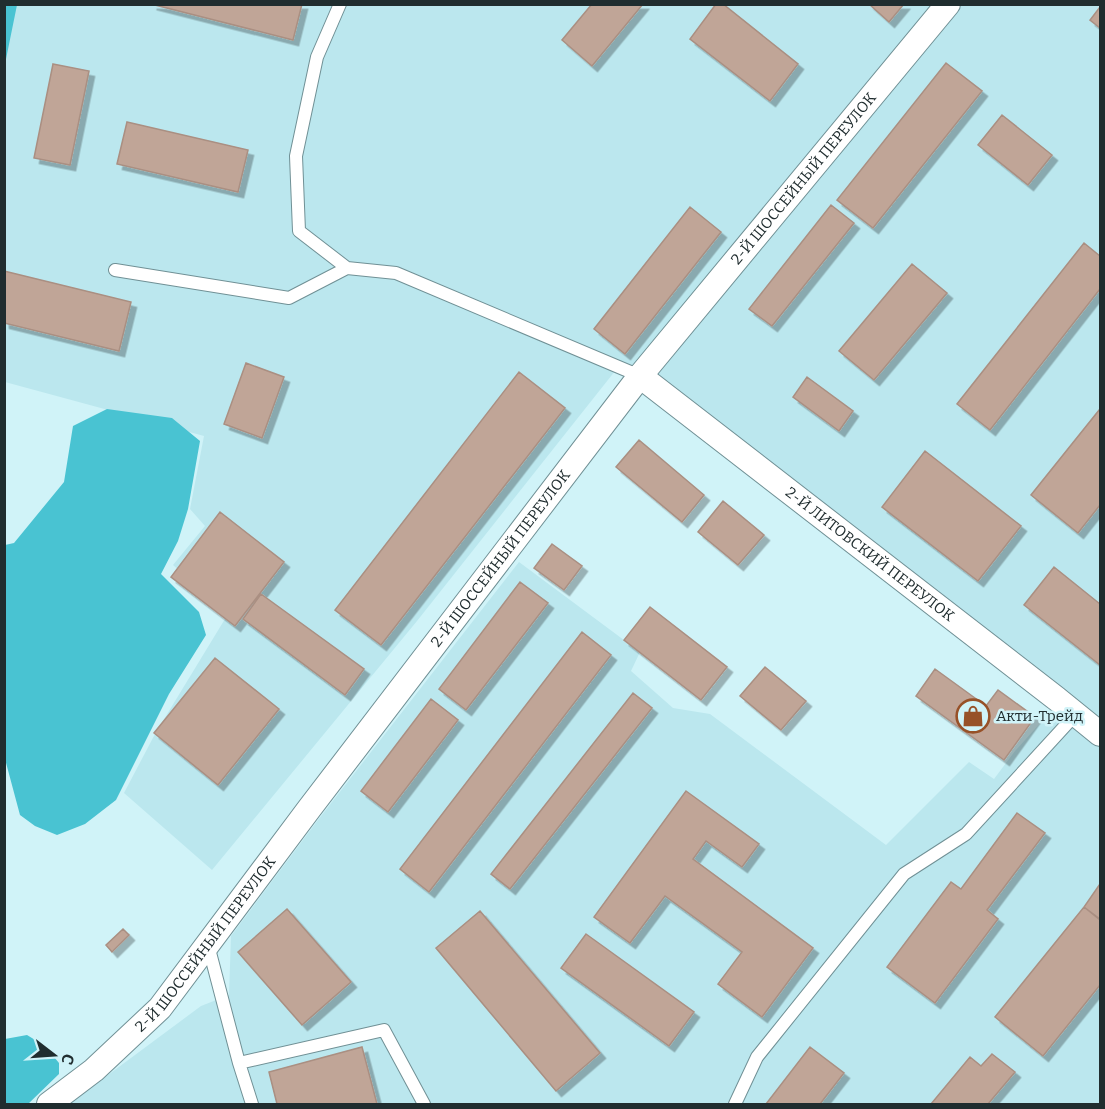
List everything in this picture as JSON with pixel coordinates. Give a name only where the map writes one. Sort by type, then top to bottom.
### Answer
[{"type":"street","name":"2-Й ШОССЕЙНЫЙ ПЕРЕУЛОК","points":[[49,1104],[94,1070],[160,1008],[323,790],[640,376],[948,4]]},
{"type":"street","name":"2-Й ЛИТОВСКИЙ ПЕРЕУЛОК","points":[[640,376],[1101,734]]},
{"type":"lane","points":[[340,4],[317,57],[296,156],[299,231],[347,268],[396,273],[640,376]]},
{"type":"lane","points":[[116,270],[289,298],[347,268]]},
{"type":"lane","points":[[735,1104],[757,1057],[904,874],[966,834],[1076,714]]},
{"type":"lane","points":[[208,945],[252,1104]]},
{"type":"lane","points":[[239,1063],[384,1030],[424,1104]]},
{"type":"shaded area","points":[[4,5],[17,5],[5,64]]},
{"type":"shaded area","points":[[6,5],[1100,5],[1100,1104],[69,1104],[201,1006],[229,995],[231,936],[318,820],[519,562],[640,652],[631,671],[673,708],[710,714],[886,845],[969,762],[994,779],[1043,720],[1057,699],[619,366],[417,621],[212,870],[124,793],[155,734],[228,614],[173,565],[205,526],[190,509],[204,436],[5,382],[4,13]]},
{"type":"shaded area","points":[[107,409],[172,418],[200,441],[188,509],[178,541],[161,574],[199,612],[206,635],[169,694],[116,800],[85,824],[57,835],[35,826],[20,815],[5,759],[5,545],[14,543],[64,482],[73,426]]},
{"type":"shaded area","points":[[27,1035],[45,1046],[59,1063],[59,1074],[28,1104],[5,1104],[5,1039]]},
{"type":"building","points":[[151,4],[302,4],[293,40]]},
{"type":"building","points":[[592,4],[643,4],[592,66],[562,40]]},
{"type":"building","points":[[716,4],[723,4],[798,64],[770,101],[690,39]]},
{"type":"building","points":[[869,4],[904,4],[889,22]]},
{"type":"building","points":[[1100,7],[1100,28],[1090,20]]},
{"type":"building","points":[[946,63],[982,91],[873,228],[837,200]]},
{"type":"building","points":[[53,64],[89,71],[70,165],[34,158]]},
{"type":"building","points":[[1002,115],[1052,155],[1028,185],[978,145]]},
{"type":"building","points":[[127,122],[248,150],[238,192],[117,164]]},
{"type":"building","points":[[831,205],[854,223],[772,326],[749,309]]},
{"type":"building","points":[[690,207],[721,232],[625,354],[594,329]]},
{"type":"building","points":[[1084,243],[1100,256],[1100,289],[990,430],[957,404]]},
{"type":"building","points":[[912,264],[947,293],[874,380],[839,351]]},
{"type":"building","points":[[4,271],[131,302],[119,351],[4,323]]},
{"type":"building","points":[[246,363],[284,377],[262,438],[224,424]]},
{"type":"building","points":[[519,372],[565,408],[381,645],[335,610]]},
{"type":"building","points":[[807,377],[853,411],[839,431],[793,397]]},
{"type":"building","points":[[1100,409],[1100,505],[1078,533],[1031,495]]},
{"type":"building","points":[[639,440],[704,495],[682,522],[616,467]]},
{"type":"building","points":[[925,451],[1021,526],[978,581],[882,507]]},
{"type":"building","points":[[723,501],[764,535],[738,565],[698,532]]},
{"type":"building","points":[[220,512],[284,562],[235,626],[171,577]]},
{"type":"building","points":[[552,544],[582,566],[564,590],[534,568]]},
{"type":"building","points":[[1054,567],[1100,604],[1100,665],[1024,605]]},
{"type":"building","points":[[520,582],[548,603],[466,710],[439,689]]},
{"type":"building","points":[[261,594],[364,669],[345,695],[243,619]]},
{"type":"building","points":[[650,607],[727,667],[701,700],[624,640]]},
{"type":"building","points":[[582,632],[611,655],[429,892],[400,869]]},
{"type":"building","points":[[215,658],[279,709],[218,785],[154,733]]},
{"type":"building","points":[[765,667],[806,701],[781,730],[740,696]]},
{"type":"building","points":[[935,669],[986,706],[998,690],[1035,717],[1004,760],[916,696]]},
{"type":"building","points":[[633,693],[652,708],[510,889],[491,874]]},
{"type":"building","points":[[431,699],[458,720],[388,812],[361,791]]},
{"type":"building","points":[[686,791],[759,844],[742,867],[706,841],[693,859],[813,948],[762,1017],[718,984],[742,952],[665,896],[630,943],[594,917]]},
{"type":"building","points":[[1017,813],[1045,833],[987,910],[998,919],[935,1003],[887,967],[951,882],[961,889]]},
{"type":"building","points":[[1100,884],[1100,919],[1084,907]]},
{"type":"building","points":[[1084,907],[1100,920],[1100,985],[1043,1056],[995,1017]]},
{"type":"building","points":[[287,909],[351,982],[302,1025],[238,952]]},
{"type":"building","points":[[480,911],[600,1053],[556,1091],[436,948]]},
{"type":"building","points":[[123,929],[129,935],[112,952],[106,945]]},
{"type":"building","points":[[586,934],[694,1012],[669,1046],[561,968]]},
{"type":"building","points":[[362,1047],[377,1104],[277,1104],[269,1072]]},
{"type":"building","points":[[810,1047],[844,1073],[820,1104],[766,1104]]},
{"type":"building","points":[[992,1054],[1015,1072],[988,1104],[931,1104],[970,1057],[981,1066]]},
{"type":"place","name":"Акти-Трейд","points":[[973,716]]}]
